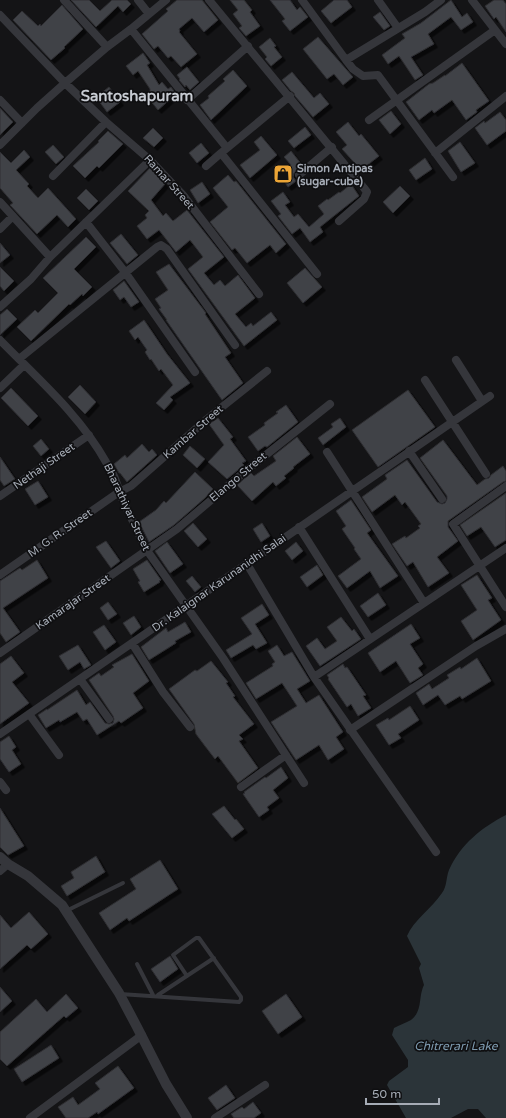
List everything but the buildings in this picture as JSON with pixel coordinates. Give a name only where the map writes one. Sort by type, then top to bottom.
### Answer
[{"type":"street","points":[[64,0],[107,47]]},
{"type":"street","points":[[138,0],[149,14]]},
{"type":"street","points":[[0,145],[65,83],[166,0]]},
{"type":"street","points":[[209,0],[332,147],[367,192],[364,199],[339,221]]},
{"type":"street","points":[[302,0],[354,69],[363,76],[378,75],[453,177]]},
{"type":"street","points":[[378,0],[398,28]]},
{"type":"street","points":[[346,60],[425,12],[441,0]]},
{"type":"street","points":[[472,0],[506,44]]},
{"type":"street","name":"Ramar Street","points":[[0,15],[65,83],[106,122],[150,160],[183,195],[259,294]]},
{"type":"street","points":[[131,29],[188,100],[224,151],[317,274]]},
{"type":"street","points":[[369,120],[495,30]]},
{"type":"street","points":[[188,100],[248,46]]},
{"type":"street","points":[[206,166],[290,96]]},
{"type":"street","points":[[435,153],[506,96]]},
{"type":"street","points":[[0,100],[22,123]]},
{"type":"street","points":[[53,176],[106,122]]},
{"type":"street","points":[[299,175],[332,147]]},
{"type":"street","points":[[0,307],[31,279],[50,257],[150,160]]},
{"type":"street","points":[[0,202],[50,257]]},
{"type":"street","points":[[0,229],[13,216]]},
{"type":"street","points":[[86,222],[125,272],[195,372]]},
{"type":"street","points":[[0,388],[21,362],[125,272],[156,247],[161,245],[167,249],[235,345]]},
{"type":"street","name":"Bharathiyar Street","points":[[0,340],[79,421],[98,446],[118,482],[119,492],[146,550],[223,658],[304,783]]},
{"type":"street","points":[[456,360],[482,401]]},
{"type":"street","name":"Kambar Street","points":[[119,492],[131,486],[207,419],[267,371]]},
{"type":"street","points":[[425,380],[486,474]]},
{"type":"street","name":"Dr. Kalaignar Karunanidhi Salai","points":[[0,734],[490,396]]},
{"type":"street","name":"Elango Street","points":[[146,550],[177,528],[242,472],[330,404]]},
{"type":"street","name":"Nethaji Street","points":[[0,496],[89,435]]},
{"type":"street","points":[[409,451],[442,499]]},
{"type":"street","points":[[327,452],[424,603]]},
{"type":"street","points":[[506,486],[452,524],[506,607]]},
{"type":"street","name":"M. G. R. Street","points":[[0,575],[119,492]]},
{"type":"street","points":[[299,527],[370,639]]},
{"type":"street","points":[[314,677],[506,548]]},
{"type":"street","name":"Kamarajar Street","points":[[0,653],[146,550]]},
{"type":"street","points":[[247,564],[314,677],[436,852]]},
{"type":"street","points":[[350,730],[476,646],[506,629]]},
{"type":"street","points":[[132,643],[163,692],[190,727]]},
{"type":"street","points":[[80,679],[109,719]]},
{"type":"street","points":[[29,714],[59,755]]},
{"type":"street","points":[[241,787],[286,755]]},
{"type":"street","points":[[0,782],[6,790]]},
{"type":"street","points":[[0,871],[4,861],[28,876],[62,905],[142,1035],[166,1084],[186,1118]]},
{"type":"street","points":[[31,1118],[142,1035]]},
{"type":"street","points":[[215,1118],[265,1085]]},
{"type":"lane","points":[[66,912],[123,883]]},
{"type":"lane","points":[[118,994],[240,1001],[241,997],[201,939],[196,938],[173,955],[187,976]]},
{"type":"lane","points":[[156,995],[214,958]]},
{"type":"lane","points":[[137,964],[156,995]]},
{"type":"water","name":"Chitrerari Lake","points":[[506,815],[506,1118],[486,1118],[478,1109],[468,1109],[451,1118],[406,1118],[387,1085],[389,1081],[408,1067],[408,1060],[392,1035],[394,1028],[411,1020],[415,1016],[419,1008],[424,985],[419,968],[421,964],[407,936],[414,925],[444,891],[449,870],[459,853],[480,831]]},
{"type":"place","name":"Simon Antipas (sugar-cube)","points":[[283,174]]},
{"type":"district","name":"Santoshapuram","points":[[137,96]]}]
